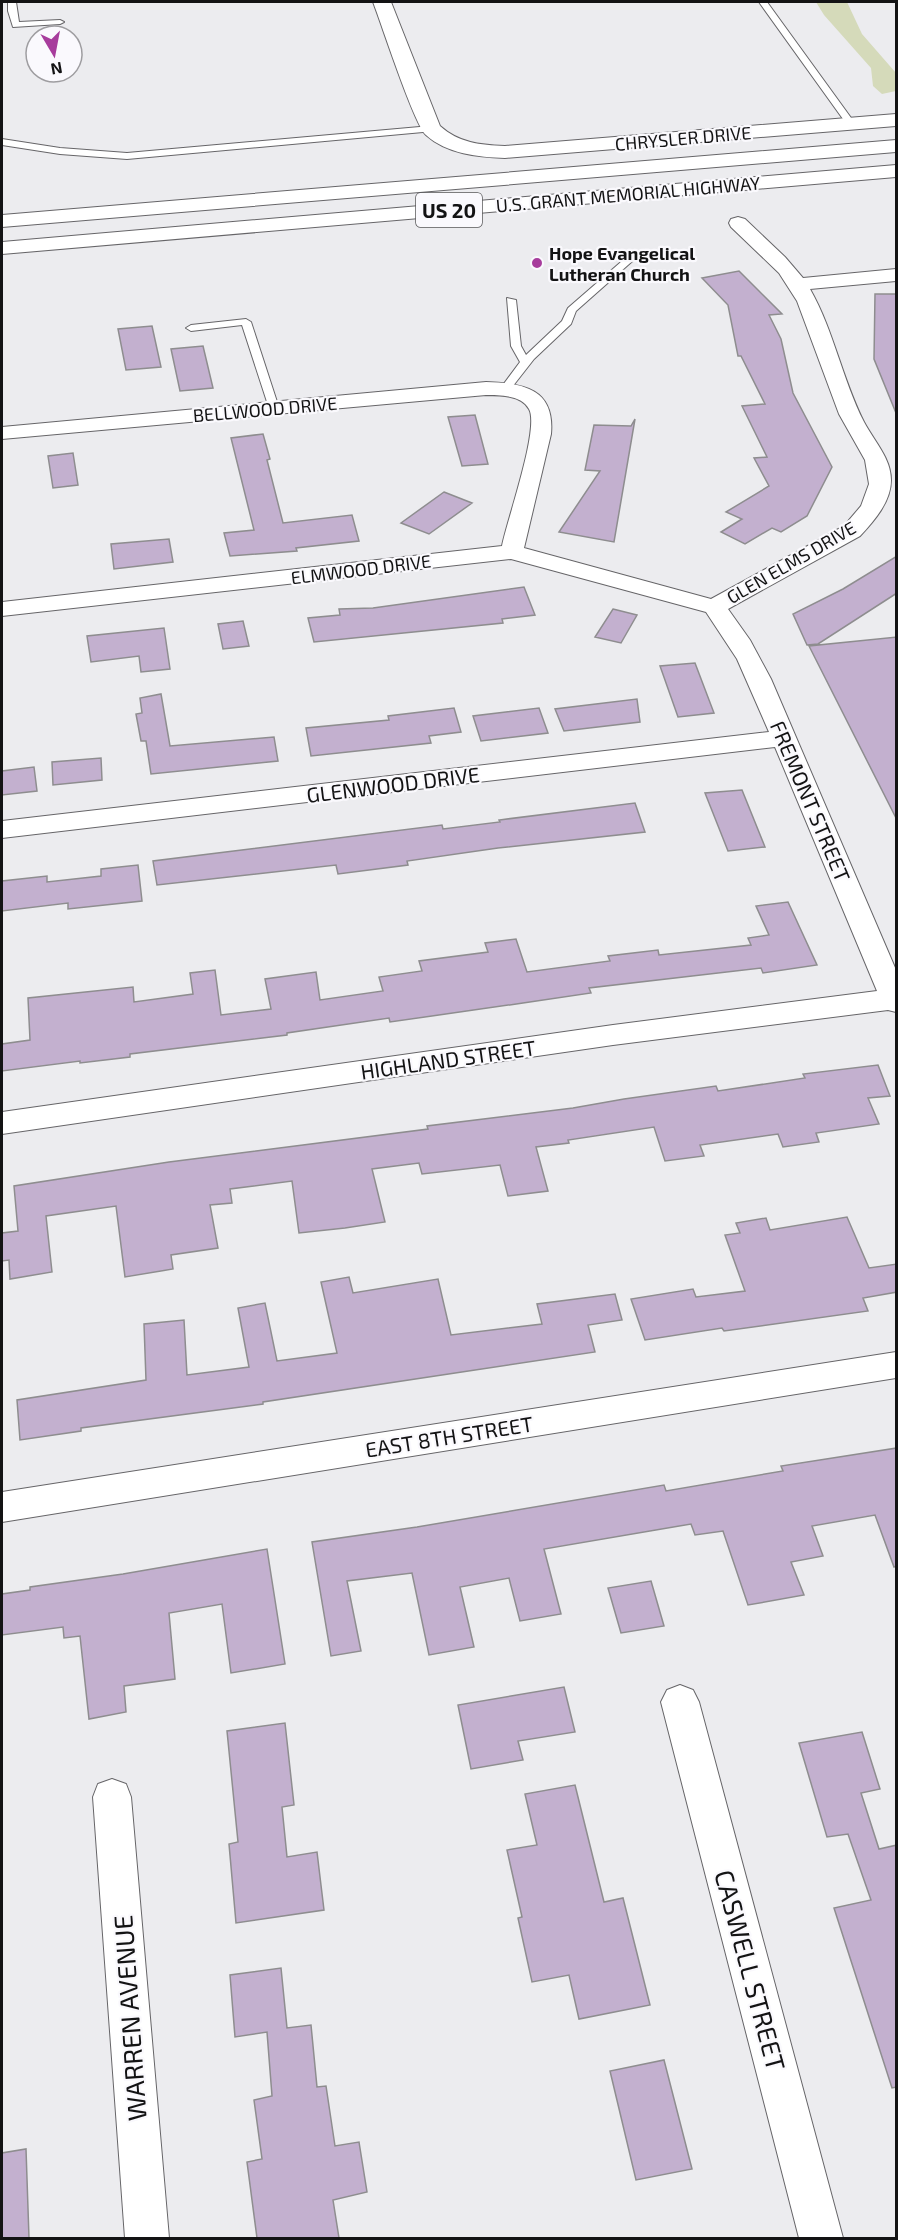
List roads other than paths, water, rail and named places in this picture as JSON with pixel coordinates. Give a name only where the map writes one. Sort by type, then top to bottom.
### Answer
[{"type":"main road","points":[[382,2],[431,129]]},
{"type":"main road","name":"CHRYSLER DRIVE","points":[[431,129],[440,137],[468,150],[505,152],[897,120]]},
{"type":"main road","name":"U.S. GRANT MEMORIAL HIGHWAY","points":[[2,221],[897,146]]},
{"type":"main road","name":"U.S. GRANT MEMORIAL HIGHWAY","points":[[2,248],[897,171]]},
{"type":"main road","points":[[2,231],[255,200]]},
{"type":"street","name":"GLEN ELMS DRIVE","points":[[714,607],[852,531],[864,519],[879,491],[880,476],[876,460],[851,416],[816,319],[798,284],[783,266],[738,223]]},
{"type":"street","points":[[798,284],[897,275]]},
{"type":"street","name":"BELLWOOD DRIVE","points":[[2,433],[467,389],[505,389],[528,397],[540,408],[543,417],[539,447],[514,533],[512,552]]},
{"type":"street","name":"ELMWOOD DRIVE","points":[[2,609],[512,552],[714,607]]},
{"type":"street","name":"FREMONT STREET","points":[[714,607],[731,625],[784,738],[896,1001]]},
{"type":"street","name":"GLENWOOD DRIVE","points":[[2,830],[784,738]]},
{"type":"street","name":"HIGHLAND STREET","points":[[2,1123],[614,1035],[896,1001]]},
{"type":"street","name":"EAST 8TH STREET","points":[[2,1507],[897,1365]]},
{"type":"street","name":"CASWELL STREET","points":[[680,1702],[821,2238]]},
{"type":"street","name":"WARREN AVENUE","points":[[112,1797],[147,2238]]},
{"type":"lane","points":[[12,2],[12,25],[60,22]]},
{"type":"lane","points":[[763,2],[851,124]]},
{"type":"lane","points":[[2,142],[60,151],[127,156],[431,129]]},
{"type":"lane","points":[[505,389],[526,363],[567,322],[572,310],[632,257]]},
{"type":"lane","points":[[511,300],[516,346],[526,363]]},
{"type":"lane","points":[[190,328],[246,322],[273,408]]},
{"type":"place","name":"Hope Evangelical Lutheran Church","points":[[537,263]]}]
